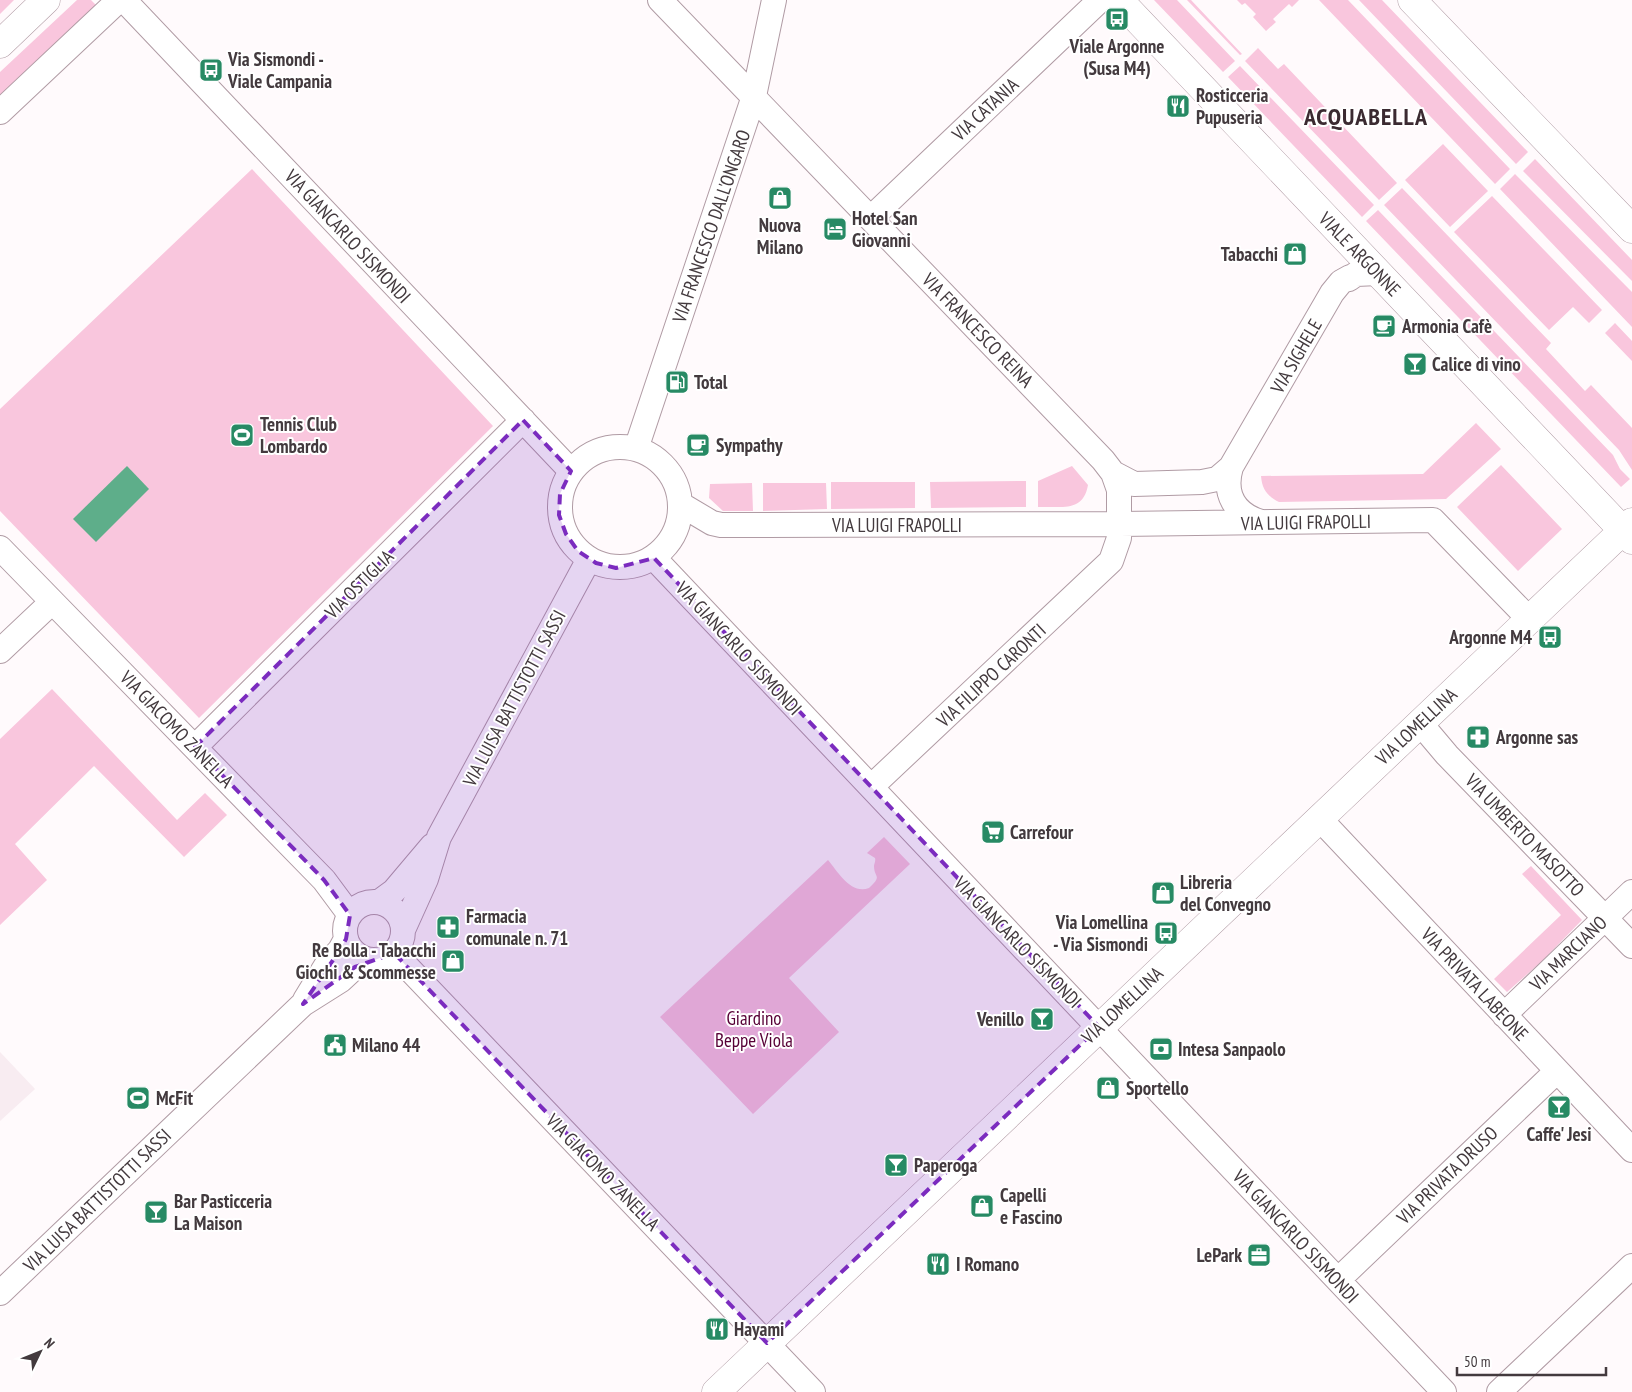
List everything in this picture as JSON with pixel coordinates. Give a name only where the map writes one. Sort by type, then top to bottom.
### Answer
[{"type":"street","points":[[0,44],[46,0]]},
{"type":"street","points":[[0,112],[119,0]]},
{"type":"street","name":"VIA GIANCARLO SISMONDI","points":[[124,0],[571,471]]},
{"type":"street","name":"VIA FRANCESCO REINA","points":[[660,0],[871,218],[1113,473],[1119,490],[1120,524]]},
{"type":"street","name":"VIA FRANCESCO DALL'ONGARO","points":[[636,449],[754,96],[774,0]]},
{"type":"street","name":"VIA CATANIA","points":[[871,218],[1100,0]]},
{"type":"street","name":"VIALE ARGONNE","points":[[1119,0],[1378,273],[1629,530]]},
{"type":"street","points":[[1412,0],[1632,230]]},
{"type":"street","name":"VIA SIGHELE","points":[[1230,467],[1332,293],[1341,282],[1356,274],[1378,273]]},
{"type":"street","name":"VIA OSTIGLIA","points":[[194,747],[523,420]]},
{"type":"street","points":[[626,447],[636,449],[656,458],[670,474],[677,488],[680,516],[673,535],[654,558],[636,566],[616,568],[589,559],[571,543],[562,526],[560,494],[571,471],[584,458],[604,448],[626,447]]},
{"type":"street","points":[[1113,473],[1134,484],[1202,482],[1217,479],[1230,467]]},
{"type":"street","points":[[1230,467],[1228,486],[1235,506],[1242,514],[1261,522]]},
{"type":"street","name":"VIA LUIGI FRAPOLLI","points":[[680,504],[712,523],[721,525],[1120,524],[1433,520],[1529,619]]},
{"type":"street","name":"VIA FILIPPO CARONTI","points":[[871,787],[1110,561],[1120,538],[1120,524]]},
{"type":"street","name":"VIA LOMELLINA","points":[[716,1392],[1529,619],[1629,530]]},
{"type":"street","name":"VIA GIACOMO ZANELLA","points":[[0,548],[324,880],[350,914]]},
{"type":"street","name":"VIA GIANCARLO SISMONDI","points":[[654,558],[1444,1392]]},
{"type":"street","name":"VIA LUISA BATTISTOTTI SASSI","points":[[0,1293],[303,1004],[341,980],[355,967],[370,960],[380,960],[394,953],[402,940],[403,930],[426,879],[439,837],[589,559]]},
{"type":"street","points":[[0,651],[52,602]]},
{"type":"street","name":"VIA UMBERTO MASOTTO","points":[[1420,723],[1447,755],[1632,946]]},
{"type":"street","name":"VIA PRIVATA LABEONE","points":[[1319,818],[1632,1150]]},
{"type":"street","name":"VIA LUISA BATTISTOTTI SASSI","points":[[303,1004],[327,964],[340,950],[346,939],[345,929],[350,914],[362,904],[379,902],[394,891],[439,837]]},
{"type":"street","name":"VIA MARCIANO","points":[[1504,1014],[1632,892]]},
{"type":"street","points":[[379,902],[396,912],[401,920],[403,930]]},
{"type":"street","points":[[346,939],[353,952],[370,960]]},
{"type":"street","name":"VIA GIACOMO ZANELLA","points":[[394,953],[813,1392]]},
{"type":"street","name":"VIA PRIVATA DRUSO","points":[[1338,1280],[1557,1071]]},
{"type":"street","points":[[1499,1392],[1632,1267]]},
{"type":"highlighted area","points":[[523,420],[571,471],[560,494],[559,515],[566,534],[578,551],[596,563],[616,568],[654,558],[1099,1027],[767,1343],[394,953],[355,967],[303,1004],[346,939],[350,915],[324,880],[195,747]]},
{"type":"shaded area","points":[[127,466],[149,489],[96,542],[73,519]]},
{"type":"shaded area","points":[[0,1052],[35,1089],[0,1121]]},
{"type":"green space","points":[[0,0],[14,0],[0,14]]},
{"type":"green space","points":[[77,0],[91,0],[100,9],[0,103],[0,72]]},
{"type":"green space","points":[[1154,0],[1177,0],[1235,61],[1223,72]]},
{"type":"green space","points":[[1187,0],[1191,0],[1242,54],[1240,55]]},
{"type":"green space","points":[[1237,0],[1299,0],[1292,7],[1289,4],[1273,19],[1276,22],[1266,31],[1253,17],[1256,14],[1245,3],[1242,5]]},
{"type":"green space","points":[[1319,0],[1348,0],[1510,169],[1495,184]]},
{"type":"green space","points":[[1359,0],[1382,0],[1528,152],[1516,164]]},
{"type":"green space","points":[[1258,48],[1278,69],[1284,64],[1397,183],[1379,200],[1245,61]]},
{"type":"green space","points":[[1240,66],[1374,205],[1362,217],[1228,77]]},
{"type":"green space","points":[[1443,144],[1488,191],[1450,227],[1405,180]]},
{"type":"green space","points":[[1535,159],[1632,260],[1632,281],[1523,171]]},
{"type":"green space","name":"Tennis Club Lombardo","points":[[252,169],[493,426],[199,718],[0,511],[0,409]]},
{"type":"green space","points":[[1515,174],[1632,292],[1632,327],[1500,189]]},
{"type":"green space","points":[[1402,188],[1551,343],[1546,349],[1585,391],[1591,385],[1632,428],[1632,470],[1619,450],[1384,205]]},
{"type":"green space","points":[[1492,196],[1602,310],[1589,323],[1573,307],[1549,330],[1454,232]]},
{"type":"green space","points":[[1378,210],[1613,455],[1620,469],[1630,479],[1621,487],[1366,221]]},
{"type":"green space","points":[[1615,323],[1632,341],[1632,361],[1605,333]]},
{"type":"green space","points":[[1476,423],[1501,449],[1446,499],[1279,502],[1268,495],[1263,485],[1261,476],[1423,474]]},
{"type":"green space","points":[[1501,465],[1562,529],[1518,571],[1457,507]]},
{"type":"green space","points":[[1072,466],[1088,485],[1081,500],[1070,506],[1038,507],[1038,481]]},
{"type":"green space","points":[[1026,481],[1026,507],[931,508],[930,482]]},
{"type":"green space","points":[[831,482],[915,482],[915,508],[831,509]]},
{"type":"green space","points":[[752,483],[753,511],[723,511],[709,498],[710,484]]},
{"type":"green space","points":[[763,483],[826,483],[827,509],[763,511]]},
{"type":"green space","points":[[52,689],[177,820],[205,793],[227,815],[184,857],[94,766],[15,844],[47,880],[0,925],[0,739]]},
{"type":"green space","name":"Giardino Beppe Viola","points":[[884,837],[910,864],[789,978],[839,1032],[753,1114],[660,1017],[828,860],[851,885],[862,889],[869,888],[876,881],[877,877],[874,870],[875,858],[867,853]]},
{"type":"green space","points":[[1531,866],[1582,920],[1542,961],[1507,992],[1494,979],[1561,915],[1522,874]]},
{"type":"place","name":"Viale Argonne (Susa M4)","points":[[1117,19]]},
{"type":"place","name":"Via Sismondi - Viale Campania","points":[[211,70]]},
{"type":"place","name":"Rosticceria Pupuseria","points":[[1178,106]]},
{"type":"place","name":"Nuova Milano","points":[[780,198]]},
{"type":"place","name":"Hotel San Giovanni","points":[[835,229]]},
{"type":"place","name":"Tabacchi","points":[[1295,254]]},
{"type":"place","name":"Armonia Cafè","points":[[1384,326]]},
{"type":"place","name":"Calice di vino","points":[[1415,364]]},
{"type":"place","name":"Total","points":[[677,382]]},
{"type":"place","name":"Tennis Club Lombardo","points":[[242,435]]},
{"type":"place","name":"Sympathy","points":[[698,445]]},
{"type":"place","name":"Argonne M4","points":[[1550,637]]},
{"type":"place","name":"Argonne sas","points":[[1478,737]]},
{"type":"place","name":"Carrefour","points":[[993,832]]},
{"type":"place","name":"Libreria del Convegno","points":[[1163,893]]},
{"type":"place","name":"Farmacia comunale n. 71","points":[[448,927]]},
{"type":"place","name":"Via Lomellina - Via Sismondi","points":[[1166,933]]},
{"type":"place","name":"Re Bolla - Tabacchi Giochi & Scommesse","points":[[453,961]]},
{"type":"place","name":"Venillo","points":[[1042,1019]]},
{"type":"place","name":"Milano 44","points":[[335,1045]]},
{"type":"place","name":"Intesa Sanpaolo","points":[[1161,1049]]},
{"type":"place","name":"Sportello","points":[[1108,1088]]},
{"type":"place","name":"McFit","points":[[138,1098]]},
{"type":"place","name":"Caffe' Jesi","points":[[1559,1107]]},
{"type":"place","name":"Paperoga","points":[[896,1165]]},
{"type":"place","name":"Capelli e Fascino","points":[[982,1206]]},
{"type":"place","name":"Bar Pasticceria La Maison","points":[[156,1212]]},
{"type":"place","name":"LePark","points":[[1259,1255]]},
{"type":"place","name":"I Romano","points":[[938,1264]]},
{"type":"place","name":"Hayami","points":[[717,1329]]},
{"type":"district","name":"ACQUABELLA","points":[[1366,117]]}]
